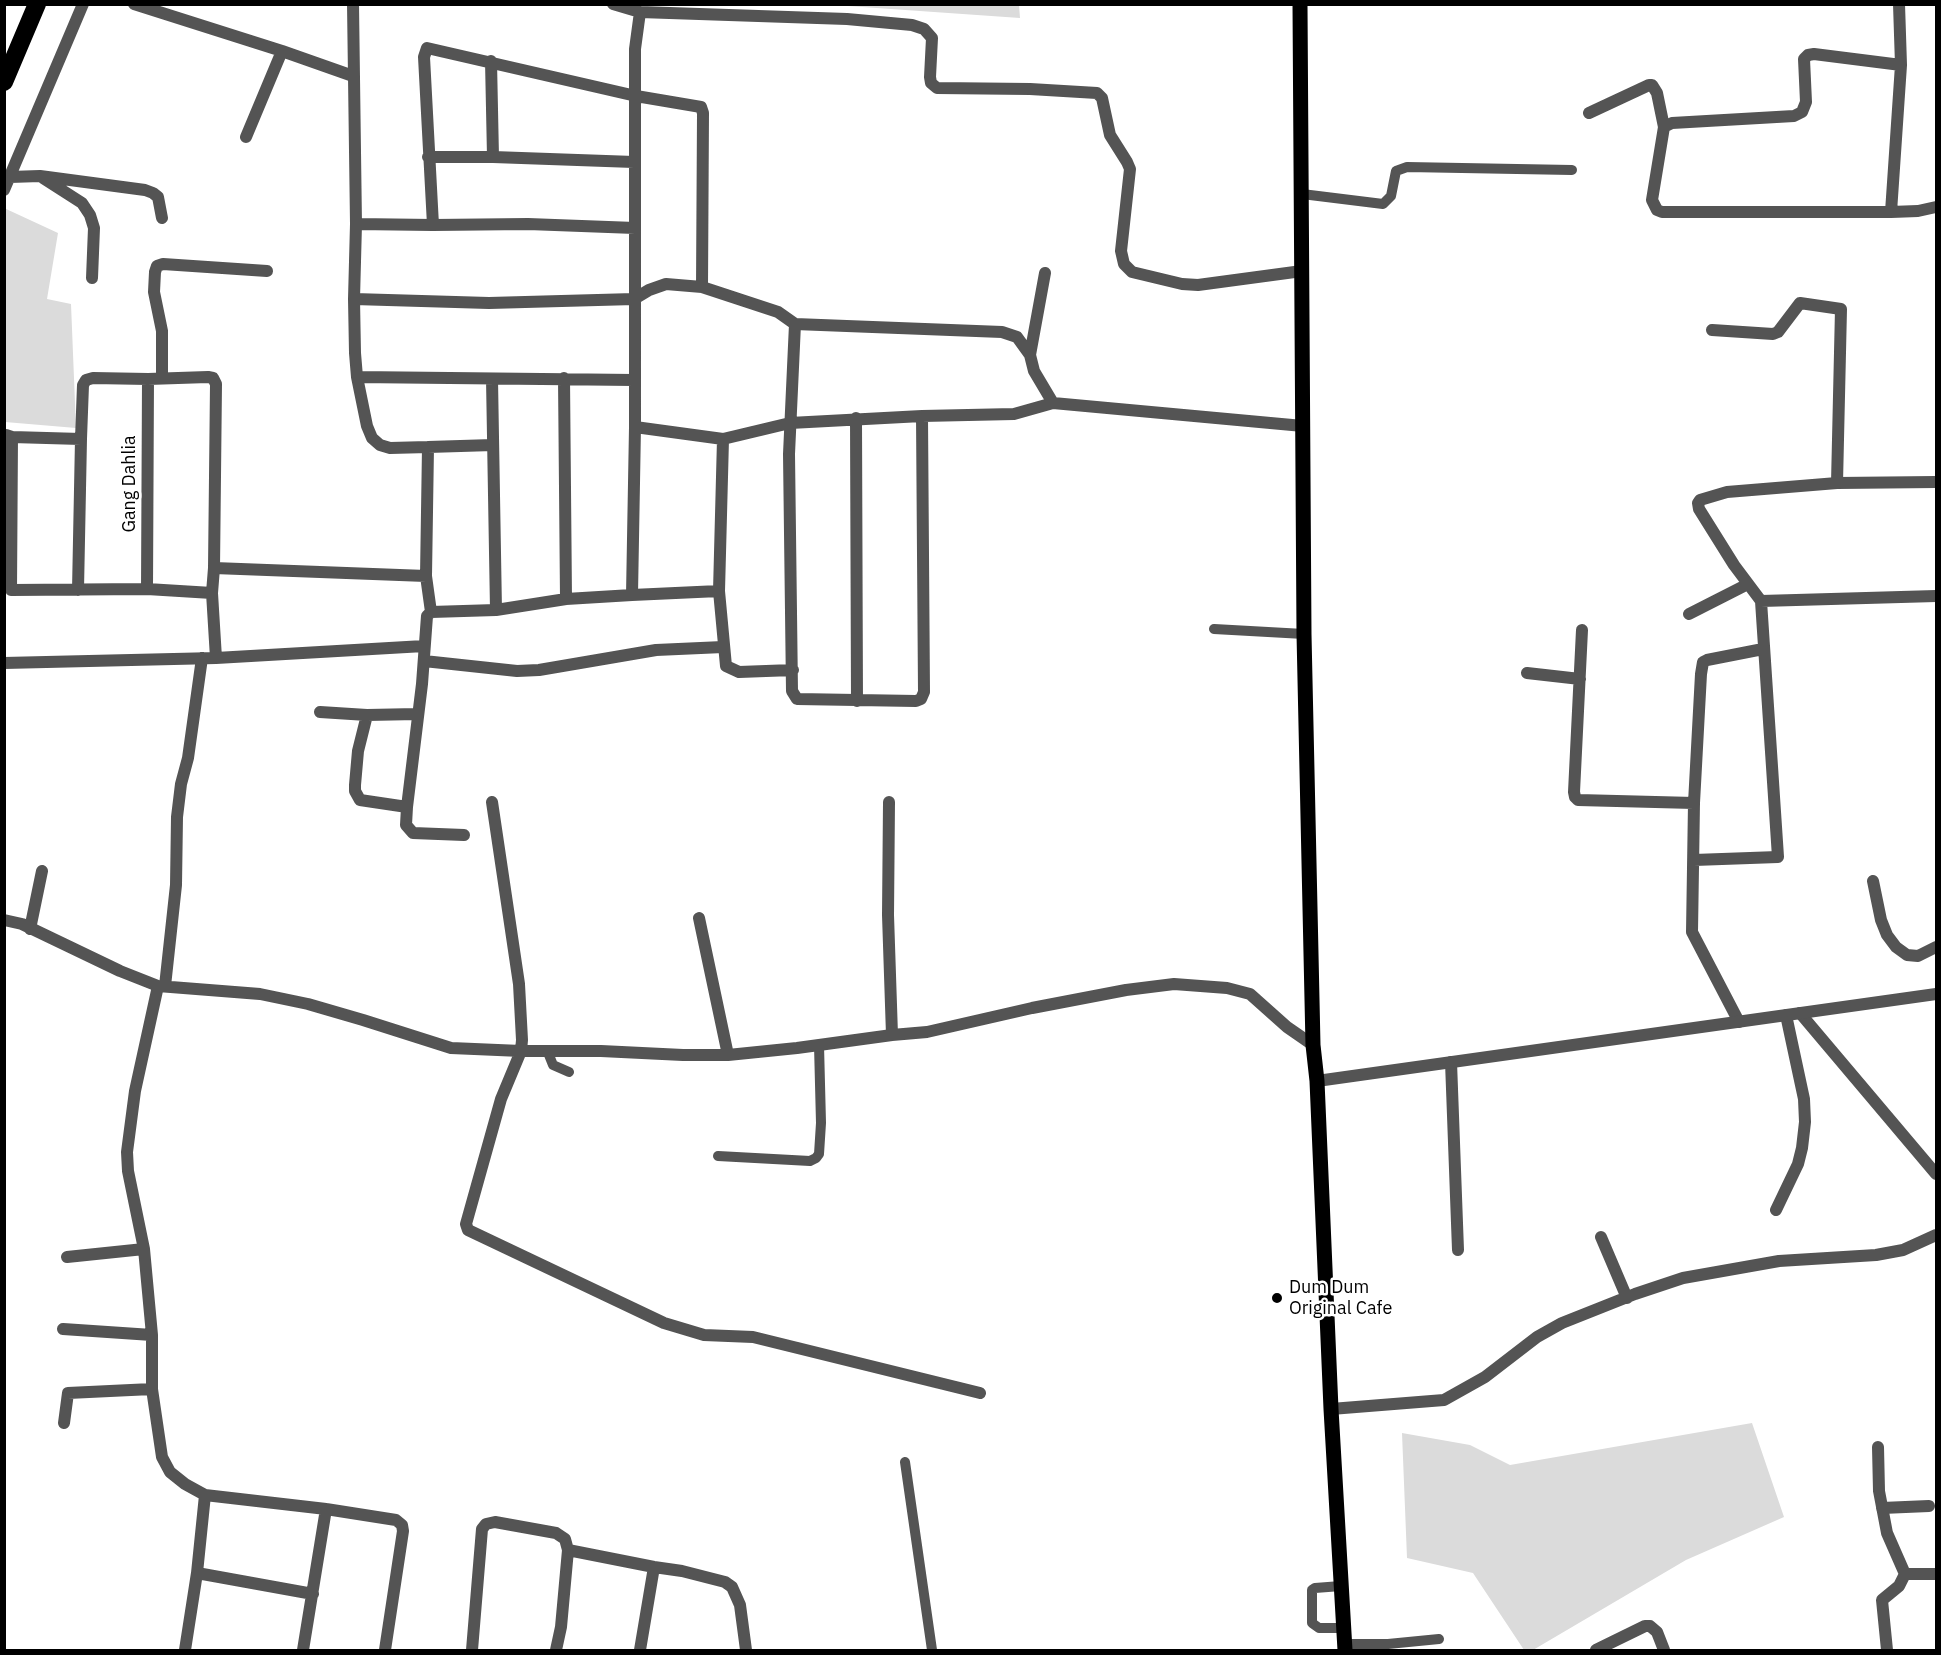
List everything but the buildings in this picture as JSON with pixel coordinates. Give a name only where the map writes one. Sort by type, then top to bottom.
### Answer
[{"type":"highway","points":[[4,82],[38,4]]},
{"type":"main road","points":[[1300,4],[1304,634],[1313,1048],[1345,1647]]},
{"type":"street","points":[[4,190],[83,4]]},
{"type":"street","points":[[134,4],[353,76]]},
{"type":"street","points":[[613,4],[640,12],[847,19],[912,25],[924,29],[932,38],[930,77],[931,83],[937,88],[1097,93],[1102,98],[1110,135],[1130,170],[1121,251],[1124,264],[1132,272],[1182,284],[1197,285],[1302,271]]},
{"type":"street","points":[[1891,212],[1901,66],[1899,4]]},
{"type":"street","points":[[350,6],[356,224],[354,299],[357,377],[367,426],[372,438],[380,445],[390,448],[493,445]]},
{"type":"street","points":[[632,595],[635,427],[635,49],[640,12]]},
{"type":"street","points":[[433,225],[424,51],[427,48],[636,96],[697,105],[703,113],[702,287]]},
{"type":"street","points":[[246,137],[282,51]]},
{"type":"street","points":[[1664,127],[1672,123],[1794,116],[1802,112],[1806,102],[1804,58],[1808,55],[1901,66]]},
{"type":"street","points":[[491,61],[493,157]]},
{"type":"street","points":[[1588,113],[1649,85],[1652,86],[1657,93],[1664,127],[1652,200],[1657,210],[1662,212],[1891,212],[1918,211],[1936,207]]},
{"type":"street","points":[[428,157],[634,162]]},
{"type":"street","points":[[10,177],[39,176],[153,193],[160,202],[162,218]]},
{"type":"street","points":[[39,176],[82,203],[90,215],[94,228],[92,278]]},
{"type":"street","points":[[356,224],[528,224],[635,228]]},
{"type":"street","points":[[162,377],[162,331],[154,292],[154,272],[157,266],[163,264],[267,271]]},
{"type":"street","points":[[1030,355],[1045,273]]},
{"type":"street","points":[[354,299],[489,303],[634,299],[666,284],[702,287],[778,312],[795,324],[1002,332],[1017,337],[1030,355],[1034,371],[1053,403]]},
{"type":"street","points":[[1712,330],[1773,334],[1778,332],[1800,303],[1841,309],[1837,483]]},
{"type":"street","points":[[795,324],[790,423],[792,691],[797,699],[857,701],[916,701],[921,699],[924,692],[922,416]]},
{"type":"street","points":[[78,590],[83,385],[86,380],[208,376],[213,378],[216,384],[212,593],[216,658]]},
{"type":"street","points":[[357,377],[634,380]]},
{"type":"street","points":[[564,378],[566,599]]},
{"type":"street","name":"Gang Dahlia","points":[[147,589],[148,379]]},
{"type":"street","points":[[492,379],[496,610]]},
{"type":"street","points":[[635,427],[723,439],[790,423],[856,418],[1014,414],[1053,403],[1303,426]]},
{"type":"street","points":[[856,418],[857,701]]},
{"type":"street","points":[[81,439],[8,436],[8,590],[147,589],[212,593]]},
{"type":"street","points":[[723,439],[719,591],[724,660],[726,666],[739,672],[793,670]]},
{"type":"street","points":[[428,447],[426,576],[431,612]]},
{"type":"street","points":[[1694,860],[1778,857],[1761,601],[1734,565],[1699,510],[1698,503],[1700,500],[1727,492],[1837,483],[1936,482]]},
{"type":"street","points":[[214,568],[426,576]]},
{"type":"street","points":[[1689,614],[1748,584]]},
{"type":"street","points":[[464,835],[413,833],[406,825],[427,616],[431,612],[496,610],[566,599],[719,591]]},
{"type":"street","points":[[1761,601],[1936,596]]},
{"type":"street","points":[[1582,630],[1575,797],[1578,800],[1694,803]]},
{"type":"street","points":[[4,663],[216,658],[424,646]]},
{"type":"street","points":[[424,661],[517,671],[539,670],[656,650],[723,647]]},
{"type":"street","points":[[1739,1023],[1692,932],[1694,803],[1703,662],[1763,650]]},
{"type":"street","points":[[202,658],[177,817],[176,885],[161,986],[135,1090],[127,1152],[128,1171],[144,1249],[152,1335],[153,1389],[162,1457],[170,1473],[205,1495],[326,1509],[396,1520],[402,1525],[385,1650]]},
{"type":"street","points":[[1527,674],[1580,679]]},
{"type":"street","points":[[320,712],[367,715],[417,714]]},
{"type":"street","points":[[367,715],[358,751],[355,785],[357,796],[360,800],[407,807]]},
{"type":"street","points":[[492,802],[519,984],[521,1051],[501,1099],[466,1224],[468,1230],[664,1323],[704,1335],[753,1337],[980,1393]]},
{"type":"street","points":[[889,802],[888,915],[892,1035]]},
{"type":"street","points":[[30,929],[42,872]]},
{"type":"street","points":[[1873,881],[1881,920],[1896,947],[1907,956],[1918,956],[1936,946]]},
{"type":"street","points":[[699,918],[728,1055]]},
{"type":"street","points":[[4,920],[30,929],[120,971],[161,986],[260,994],[341,1014],[451,1048],[728,1055],[927,1032],[1032,1008],[1126,990],[1174,984],[1227,988],[1250,994],[1313,1048]]},
{"type":"street","points":[[1316,1075],[1451,1062],[1936,994]]},
{"type":"street","points":[[1800,1013],[1936,1174]]},
{"type":"street","points":[[1776,1210],[1798,1164],[1805,1122],[1804,1099],[1786,1015]]},
{"type":"street","points":[[1451,1062],[1458,1250]]},
{"type":"street","points":[[1331,1409],[1444,1400],[1485,1377],[1537,1337],[1562,1323],[1683,1278],[1779,1262],[1876,1255],[1903,1250],[1936,1235]]},
{"type":"street","points":[[1601,1237],[1627,1298]]},
{"type":"street","points":[[67,1257],[144,1249]]},
{"type":"street","points":[[63,1329],[152,1335]]},
{"type":"street","points":[[64,1423],[68,1393],[153,1389]]},
{"type":"street","points":[[1878,1447],[1878,1473],[1887,1533],[1905,1574]]},
{"type":"street","points":[[185,1650],[197,1573],[205,1495]]},
{"type":"street","points":[[1882,1508],[1929,1506]]},
{"type":"street","points":[[303,1650],[326,1509]]},
{"type":"street","points":[[472,1650],[482,1529],[486,1524],[495,1522],[556,1533],[565,1539],[568,1550],[561,1627],[556,1650]]},
{"type":"street","points":[[568,1550],[693,1573],[725,1582],[732,1587],[740,1605],[746,1650]]},
{"type":"street","points":[[640,1650],[654,1567]]},
{"type":"street","points":[[197,1573],[313,1594]]},
{"type":"street","points":[[1905,1574],[1936,1574]]},
{"type":"street","points":[[1887,1650],[1882,1600],[1899,1586],[1905,1574]]},
{"type":"street","points":[[1596,1650],[1645,1626],[1650,1626],[1657,1632],[1664,1650]]},
{"type":"lane","points":[[1302,194],[1383,204],[1391,196],[1396,171],[1407,167],[1572,170]]},
{"type":"lane","points":[[1214,629],[1304,634]]},
{"type":"lane","points":[[718,1156],[810,1161],[816,1158],[819,1154],[821,1123],[819,1045]]},
{"type":"lane","points":[[547,1050],[553,1065],[569,1072]]},
{"type":"lane","points":[[905,1462],[932,1650]]},
{"type":"lane","points":[[1341,1586],[1312,1590],[1312,1623],[1319,1628],[1344,1628]]},
{"type":"lane","points":[[1345,1647],[1439,1639]]},
{"type":"shaded area","points":[[1019,5],[1020,18],[848,6]]},
{"type":"shaded area","points":[[4,208],[58,233],[47,299],[71,304],[76,428],[5,422]]},
{"type":"shaded area","points":[[1752,1423],[1784,1517],[1686,1560],[1533,1650],[1524,1650],[1473,1573],[1407,1558],[1402,1433],[1470,1445],[1510,1465]]},
{"type":"place","name":"Dum Dum Original Cafe","points":[[1277,1298]]}]
